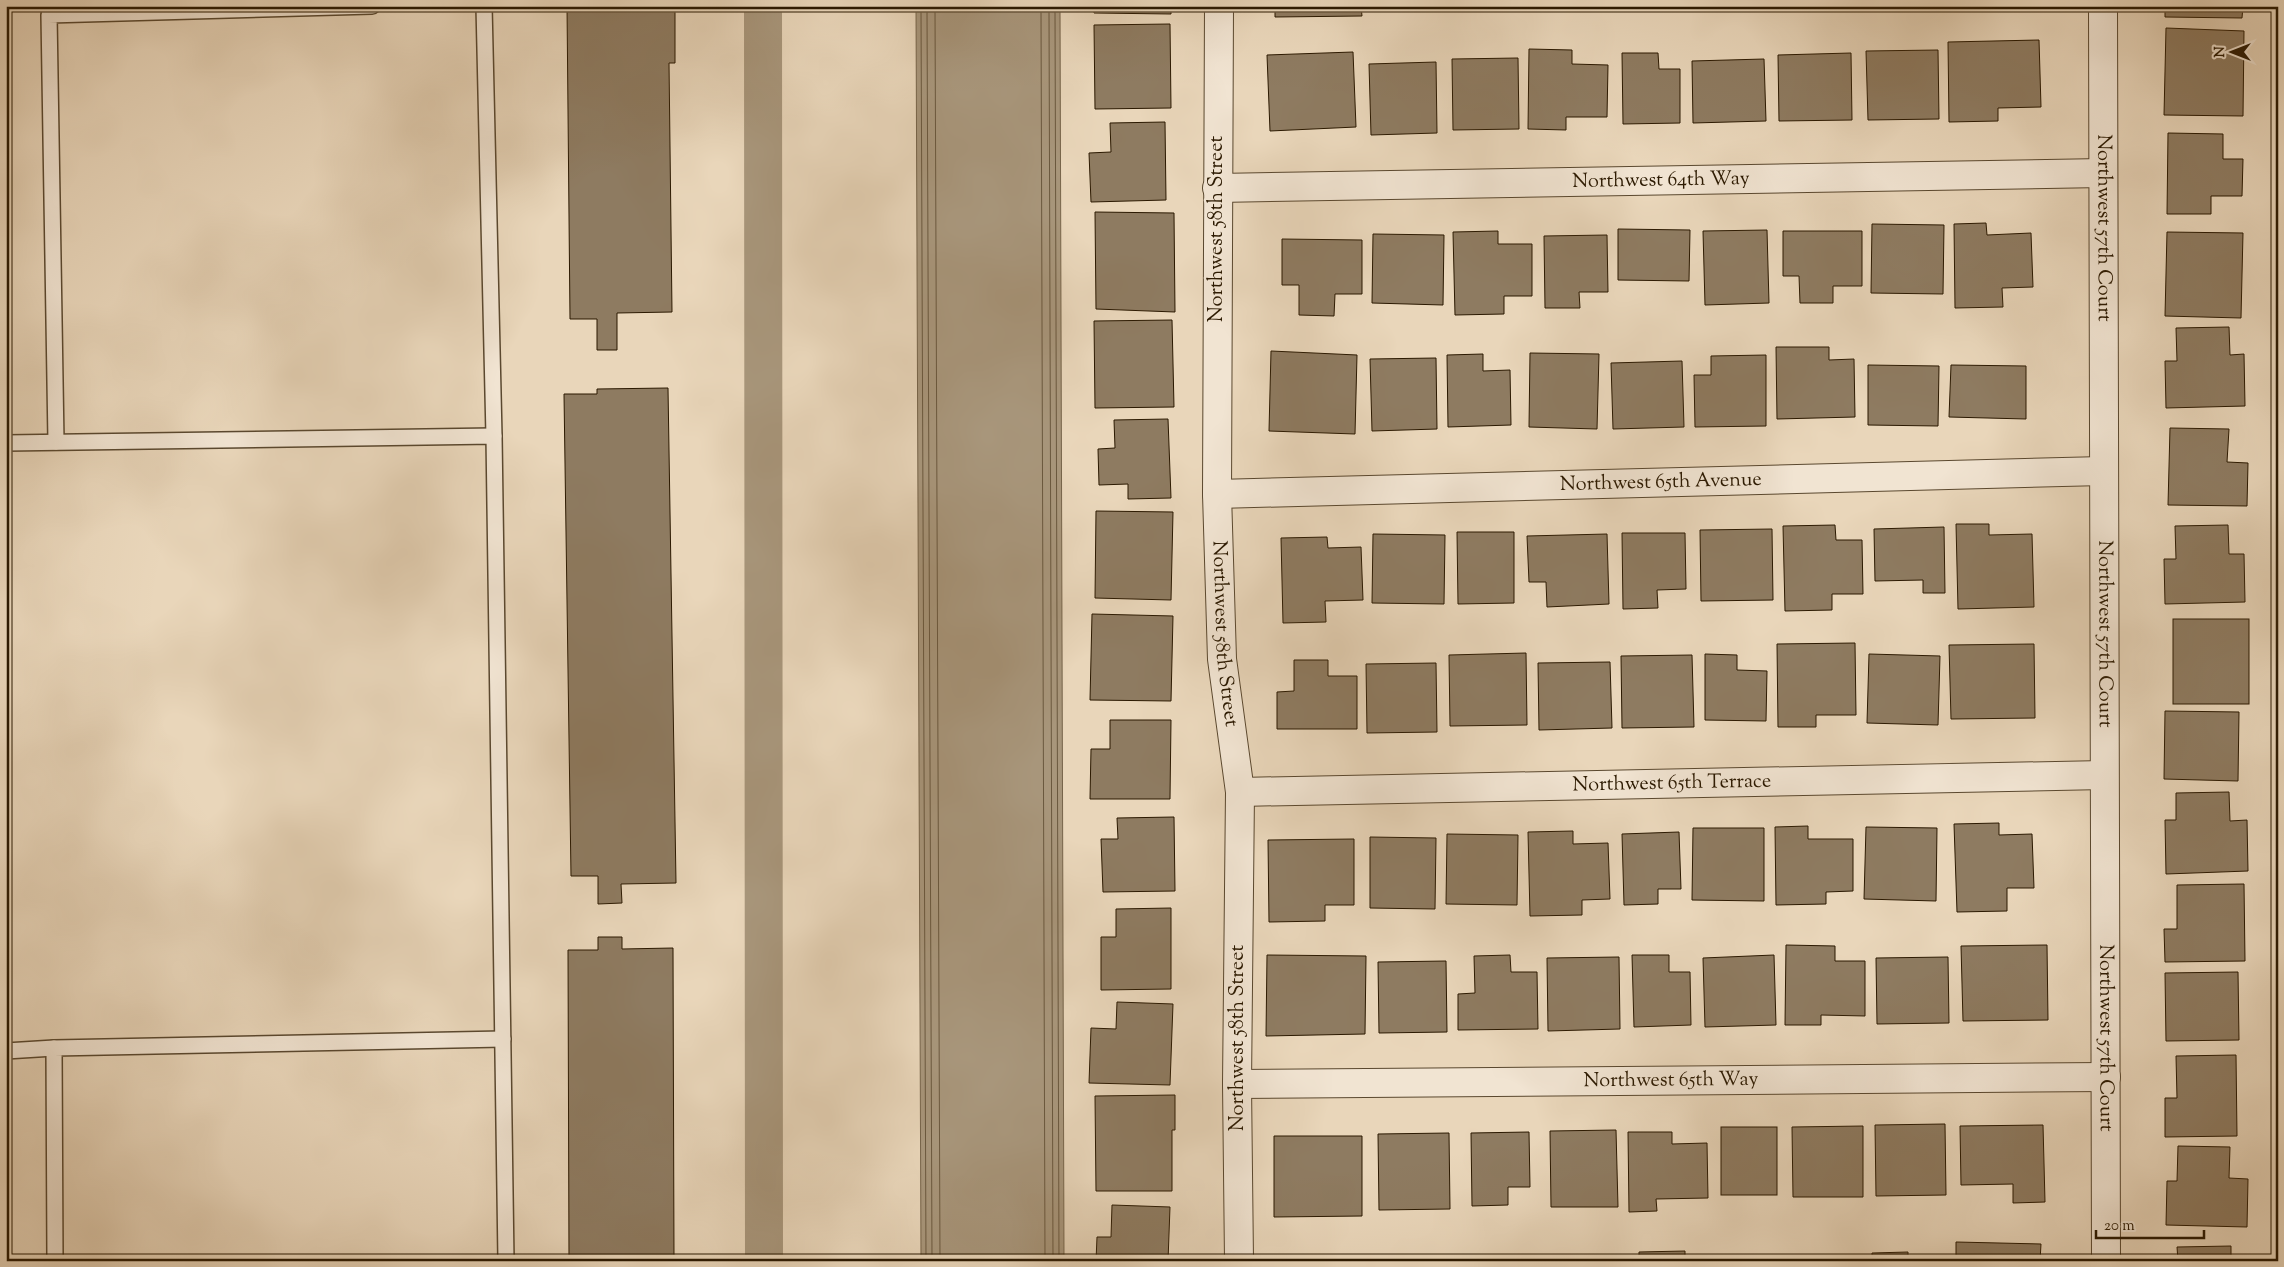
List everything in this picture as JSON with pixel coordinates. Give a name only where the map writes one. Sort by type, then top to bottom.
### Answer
[{"type":"street","name":"Northwest 58th Street","points":[[1219,6],[1217,494],[1222,659],[1240,792],[1237,1084],[1238,1261]]},
{"type":"street","name":"Northwest 57th Court","points":[[2103,6],[2106,1261]]},
{"type":"street","name":"Northwest 64th Way","points":[[1217,188],[2103,173]]},
{"type":"street","name":"Northwest 65th Avenue","points":[[1217,494],[2103,471]]},
{"type":"street","name":"Northwest 65th Terrace","points":[[1240,792],[2104,775]]},
{"type":"street","name":"Northwest 65th Way","points":[[1237,1084],[2106,1077]]},
{"type":"lane","points":[[56,442],[48,15],[372,6]]},
{"type":"lane","points":[[484,6],[494,436],[506,1261]]},
{"type":"lane","points":[[6,443],[494,436]]},
{"type":"lane","points":[[6,1050],[503,1039]]},
{"type":"lane","points":[[54,1048],[55,1261]]},
{"type":"water","points":[[916,6],[1060,6],[1064,1261],[921,1261]]},
{"type":"building","points":[[567,6],[675,6],[675,63],[669,63],[672,312],[617,313],[617,350],[597,350],[597,319],[570,319]]},
{"type":"building","points":[[1094,6],[1171,6],[1171,14],[1094,13]]},
{"type":"building","points":[[1275,6],[1361,6],[1362,16],[1275,17]]},
{"type":"building","points":[[1378,6],[1415,6],[1415,8],[1378,8]]},
{"type":"building","points":[[1783,6],[1832,6],[1832,9],[1783,10]]},
{"type":"building","points":[[2165,6],[2243,6],[2242,18],[2165,17]]},
{"type":"building","points":[[1170,24],[1171,108],[1095,109],[1094,25]]},
{"type":"building","points":[[2166,28],[2244,31],[2243,116],[2164,115]]},
{"type":"building","points":[[2039,40],[2041,107],[1998,108],[1998,121],[1949,122],[1948,42]]},
{"type":"building","points":[[1529,49],[1572,50],[1572,64],[1608,65],[1607,117],[1566,117],[1566,130],[1528,129]]},
{"type":"building","points":[[1938,50],[1939,119],[1868,120],[1866,51]]},
{"type":"building","points":[[1353,52],[1356,127],[1270,131],[1267,55]]},
{"type":"building","points":[[1622,53],[1658,53],[1659,69],[1680,69],[1680,123],[1623,124]]},
{"type":"building","points":[[1851,53],[1852,120],[1779,121],[1778,55]]},
{"type":"building","points":[[1518,58],[1519,129],[1453,130],[1452,59]]},
{"type":"building","points":[[1764,59],[1766,121],[1693,123],[1692,61]]},
{"type":"building","points":[[1436,62],[1437,133],[1371,135],[1369,64]]},
{"type":"building","points":[[1165,122],[1166,200],[1091,202],[1089,153],[1111,152],[1110,123]]},
{"type":"building","points":[[2168,133],[2223,134],[2223,159],[2243,159],[2242,196],[2211,196],[2211,214],[2167,214]]},
{"type":"building","points":[[1095,212],[1174,213],[1175,312],[1096,309]]},
{"type":"building","points":[[1986,223],[1987,235],[2031,233],[2033,287],[2002,288],[2003,307],[1955,308],[1954,224]]},
{"type":"building","points":[[1872,224],[1944,225],[1943,294],[1871,293]]},
{"type":"building","points":[[1618,229],[1690,230],[1689,281],[1618,280]]},
{"type":"building","points":[[1767,230],[1769,303],[1705,305],[1703,231]]},
{"type":"building","points":[[1498,231],[1498,244],[1532,244],[1532,296],[1504,296],[1504,314],[1455,315],[1453,232]]},
{"type":"building","points":[[1783,231],[1862,231],[1862,286],[1833,286],[1833,303],[1800,303],[1799,276],[1783,276]]},
{"type":"building","points":[[2167,232],[2243,233],[2241,318],[2165,316]]},
{"type":"building","points":[[1373,234],[1444,235],[1443,305],[1372,303]]},
{"type":"building","points":[[1607,235],[1608,292],[1579,292],[1580,308],[1545,308],[1544,236]]},
{"type":"building","points":[[1282,239],[1362,240],[1362,294],[1335,294],[1334,316],[1299,315],[1299,285],[1282,285]]},
{"type":"building","points":[[1172,320],[1174,407],[1095,408],[1094,321]]},
{"type":"building","points":[[2229,327],[2230,355],[2244,354],[2245,406],[2166,408],[2165,361],[2177,361],[2176,328]]},
{"type":"building","points":[[1776,347],[1829,347],[1829,360],[1854,359],[1855,417],[1777,419]]},
{"type":"building","points":[[1271,351],[1357,355],[1355,434],[1269,431]]},
{"type":"building","points":[[1530,353],[1599,354],[1597,429],[1529,427]]},
{"type":"building","points":[[1483,354],[1483,371],[1510,370],[1511,425],[1448,427],[1447,355]]},
{"type":"building","points":[[1766,355],[1766,426],[1695,427],[1694,375],[1711,375],[1711,356]]},
{"type":"building","points":[[1436,358],[1437,429],[1372,431],[1370,359]]},
{"type":"building","points":[[1682,361],[1684,427],[1613,429],[1611,363]]},
{"type":"building","points":[[1868,365],[1939,366],[1938,426],[1868,425]]},
{"type":"building","points":[[1951,365],[2026,366],[2026,419],[1949,417]]},
{"type":"building","points":[[668,388],[676,883],[621,884],[622,903],[598,904],[598,876],[571,876],[564,394],[597,394],[597,389]]},
{"type":"building","points":[[1168,419],[1171,498],[1128,499],[1128,484],[1099,485],[1098,449],[1115,448],[1114,420]]},
{"type":"building","points":[[2170,428],[2229,429],[2227,462],[2248,463],[2247,506],[2168,505]]},
{"type":"building","points":[[1096,511],[1173,512],[1171,600],[1095,598]]},
{"type":"building","points":[[1956,524],[1989,524],[1989,535],[2032,534],[2034,607],[1958,609]]},
{"type":"building","points":[[1835,525],[1836,540],[1862,540],[1863,594],[1832,594],[1832,610],[1785,611],[1783,526]]},
{"type":"building","points":[[2228,525],[2229,554],[2244,554],[2245,602],[2165,604],[2164,559],[2176,559],[2175,526]]},
{"type":"building","points":[[1944,527],[1945,593],[1923,593],[1923,580],[1875,581],[1874,529]]},
{"type":"building","points":[[1772,529],[1773,600],[1701,601],[1700,530]]},
{"type":"building","points":[[1457,532],[1514,532],[1514,603],[1458,604]]},
{"type":"building","points":[[1622,533],[1685,533],[1686,589],[1657,590],[1658,608],[1623,609]]},
{"type":"building","points":[[1373,534],[1445,535],[1444,604],[1372,603]]},
{"type":"building","points":[[1607,534],[1609,604],[1547,607],[1546,582],[1529,582],[1527,536]]},
{"type":"building","points":[[1327,537],[1328,548],[1361,547],[1363,600],[1325,601],[1326,622],[1283,623],[1281,538]]},
{"type":"building","points":[[1092,614],[1173,616],[1171,701],[1090,700]]},
{"type":"building","points":[[2173,619],[2249,619],[2249,704],[2173,704]]},
{"type":"building","points":[[1855,643],[1856,715],[1816,715],[1816,727],[1778,727],[1777,644]]},
{"type":"building","points":[[2034,644],[2035,718],[1951,719],[1949,645]]},
{"type":"building","points":[[1526,653],[1527,725],[1450,726],[1449,655]]},
{"type":"building","points":[[1705,654],[1737,655],[1737,670],[1767,671],[1766,721],[1705,720]]},
{"type":"building","points":[[1869,654],[1940,656],[1938,725],[1867,723]]},
{"type":"building","points":[[1692,655],[1694,727],[1622,728],[1621,656]]},
{"type":"building","points":[[1294,660],[1328,660],[1328,676],[1357,676],[1357,729],[1277,729],[1277,692],[1294,691]]},
{"type":"building","points":[[1610,662],[1612,728],[1539,730],[1538,663]]},
{"type":"building","points":[[1436,663],[1437,732],[1367,733],[1366,664]]},
{"type":"building","points":[[2165,711],[2239,712],[2238,781],[2164,779]]},
{"type":"building","points":[[1110,720],[1171,720],[1170,799],[1090,799],[1091,749],[1110,749]]},
{"type":"building","points":[[2229,792],[2230,821],[2247,820],[2248,871],[2166,874],[2165,820],[2176,820],[2176,793]]},
{"type":"building","points":[[1174,817],[1175,891],[1103,892],[1101,839],[1118,839],[1117,818]]},
{"type":"building","points":[[1999,823],[1999,835],[2032,834],[2034,888],[2007,888],[2007,911],[1957,912],[1954,824]]},
{"type":"building","points":[[1808,826],[1808,839],[1853,839],[1853,891],[1826,892],[1826,904],[1776,905],[1775,827]]},
{"type":"building","points":[[1866,827],[1937,828],[1936,901],[1864,899]]},
{"type":"building","points":[[1693,828],[1764,828],[1764,901],[1692,900]]},
{"type":"building","points":[[1573,831],[1573,844],[1608,843],[1610,899],[1582,900],[1582,915],[1530,916],[1528,832]]},
{"type":"building","points":[[1679,832],[1681,889],[1658,889],[1658,904],[1624,905],[1622,834]]},
{"type":"building","points":[[1447,834],[1518,835],[1517,905],[1446,904]]},
{"type":"building","points":[[1370,837],[1436,838],[1435,909],[1370,908]]},
{"type":"building","points":[[1354,839],[1354,905],[1325,905],[1325,921],[1269,922],[1268,840]]},
{"type":"building","points":[[2244,884],[2245,961],[2165,962],[2164,929],[2177,929],[2177,885]]},
{"type":"building","points":[[1171,908],[1171,989],[1101,990],[1101,937],[1116,937],[1116,909]]},
{"type":"building","points":[[598,937],[622,937],[622,949],[673,948],[674,1261],[569,1261],[568,950],[598,950]]},
{"type":"building","points":[[1786,945],[1835,946],[1835,961],[1865,961],[1865,1016],[1821,1015],[1821,1025],[1785,1025]]},
{"type":"building","points":[[2047,945],[2048,1020],[1963,1021],[1961,946]]},
{"type":"building","points":[[1267,955],[1366,956],[1365,1034],[1266,1036]]},
{"type":"building","points":[[1510,955],[1511,972],[1537,972],[1538,1029],[1458,1030],[1458,994],[1475,993],[1474,956]]},
{"type":"building","points":[[1632,955],[1669,955],[1669,972],[1690,972],[1691,1025],[1634,1027]]},
{"type":"building","points":[[1774,955],[1776,1025],[1705,1027],[1703,958]]},
{"type":"building","points":[[1619,957],[1620,1029],[1548,1031],[1547,958]]},
{"type":"building","points":[[1948,957],[1949,1023],[1877,1024],[1876,958]]},
{"type":"building","points":[[1446,961],[1447,1032],[1379,1033],[1378,962]]},
{"type":"building","points":[[2238,972],[2239,1040],[2166,1041],[2165,973]]},
{"type":"building","points":[[1117,1002],[1173,1004],[1170,1085],[1089,1083],[1091,1028],[1116,1029]]},
{"type":"building","points":[[2236,1055],[2237,1136],[2165,1137],[2165,1098],[2177,1098],[2176,1056]]},
{"type":"building","points":[[1175,1095],[1175,1130],[1172,1130],[1172,1191],[1096,1191],[1095,1096]]},
{"type":"building","points":[[1945,1124],[1946,1195],[1876,1196],[1875,1125]]},
{"type":"building","points":[[2043,1125],[2045,1202],[2013,1203],[2013,1184],[1961,1185],[1960,1126]]},
{"type":"building","points":[[1863,1126],[1863,1197],[1793,1197],[1792,1127]]},
{"type":"building","points":[[1721,1127],[1777,1127],[1777,1195],[1721,1195]]},
{"type":"building","points":[[1616,1130],[1618,1207],[1551,1207],[1550,1131]]},
{"type":"building","points":[[1529,1132],[1530,1187],[1508,1187],[1508,1205],[1472,1206],[1471,1133]]},
{"type":"building","points":[[1628,1132],[1672,1132],[1672,1144],[1707,1143],[1708,1198],[1656,1199],[1657,1211],[1629,1212]]},
{"type":"building","points":[[1449,1133],[1450,1209],[1379,1210],[1378,1134]]},
{"type":"building","points":[[1274,1136],[1362,1136],[1362,1216],[1274,1217]]},
{"type":"building","points":[[2178,1146],[2230,1147],[2229,1178],[2248,1179],[2247,1227],[2166,1225],[2167,1181],[2177,1181]]},
{"type":"building","points":[[1112,1205],[1170,1207],[1168,1261],[1096,1261],[1097,1237],[1111,1237]]},
{"type":"building","points":[[1956,1242],[2041,1244],[2040,1261],[1956,1261]]},
{"type":"building","points":[[2231,1246],[2231,1261],[2178,1261],[2177,1247]]},
{"type":"building","points":[[1685,1251],[1685,1261],[1639,1261],[1639,1252]]},
{"type":"building","points":[[1908,1252],[1908,1261],[1872,1261],[1872,1253]]},
{"type":"building","points":[[1363,1256],[1363,1261],[1277,1261],[1277,1257]]},
{"type":"waterway","points":[[763,6],[764,1261]]}]
